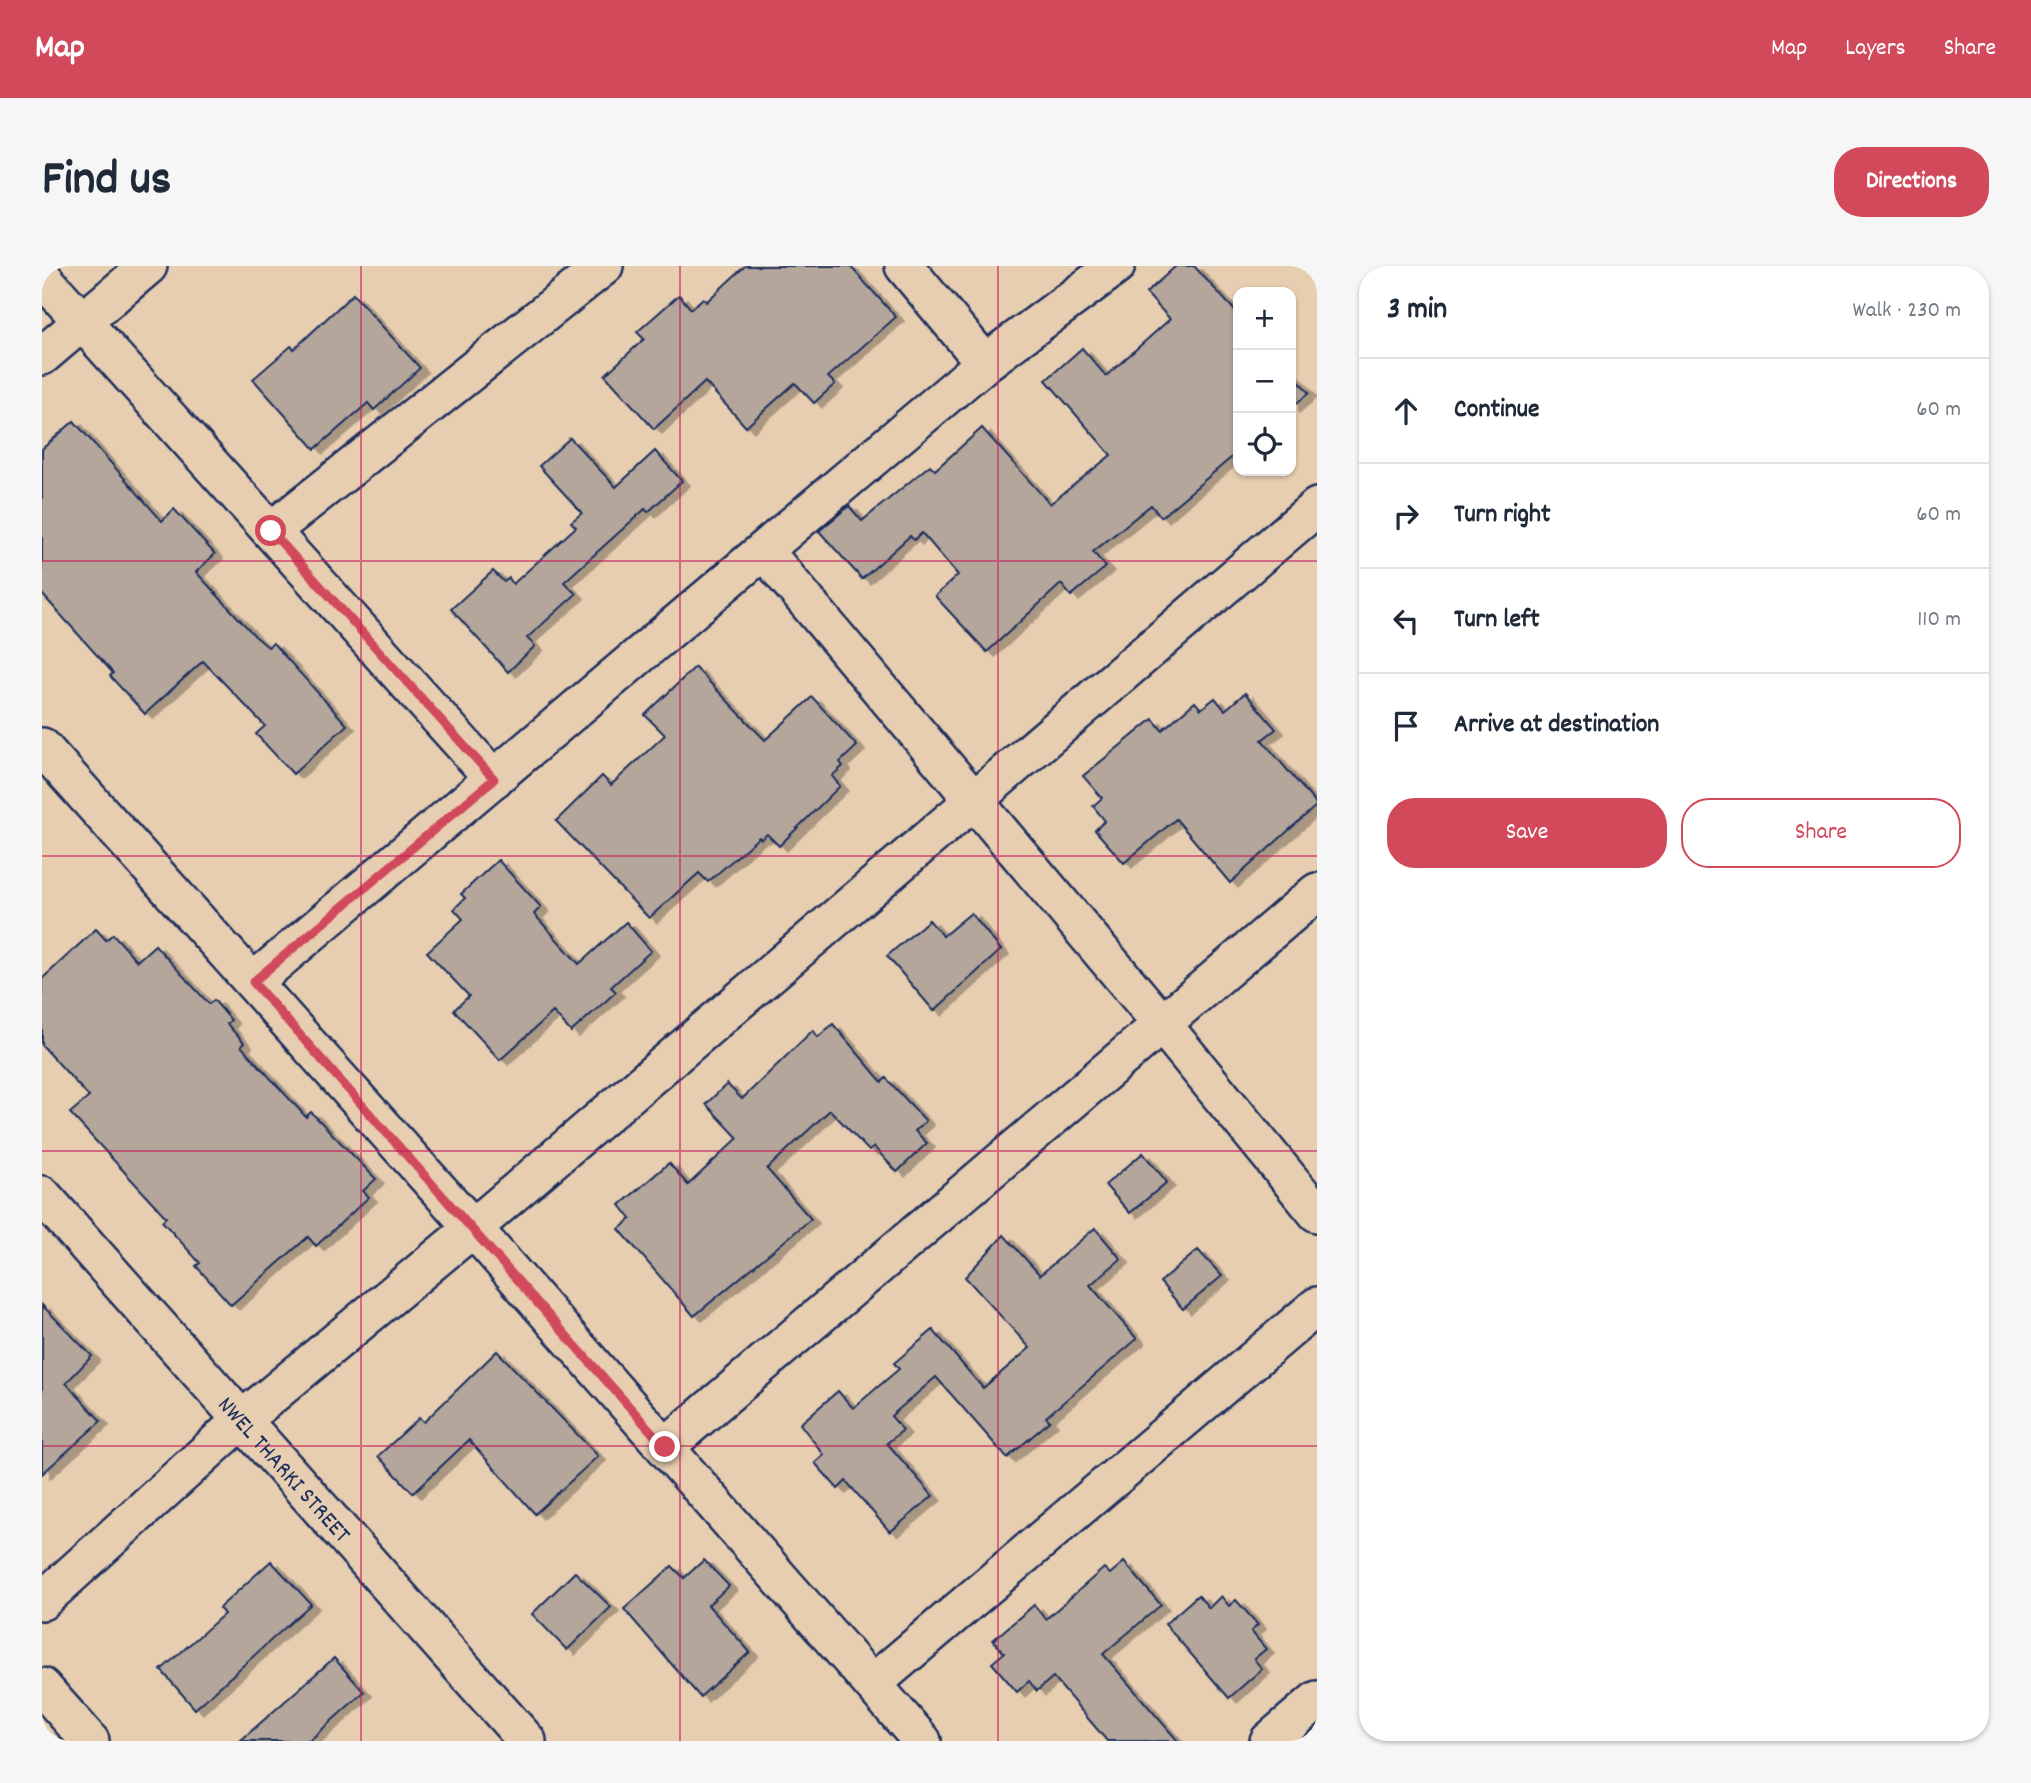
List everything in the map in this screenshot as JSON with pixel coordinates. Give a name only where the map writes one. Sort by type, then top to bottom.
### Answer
[{"type":"street","points":[[42,356],[148,266]]},
{"type":"street","points":[[271,531],[604,266]]},
{"type":"street","points":[[904,266],[985,363]]},
{"type":"street","points":[[253,982],[985,363],[1116,266]]},
{"type":"street","points":[[42,277],[494,779]]},
{"type":"street","points":[[42,1601],[243,1419],[473,1228],[1317,507]]},
{"type":"street","points":[[764,551],[1162,1024],[1317,1213]]},
{"type":"street","points":[[42,747],[473,1228],[922,1741]]},
{"type":"street","points":[[665,1447],[1317,892]]},
{"type":"street","name":"NWEL THARKI STREET","points":[[42,1195],[527,1741]]},
{"type":"street","points":[[872,1684],[1317,1307]]},
{"type":"street","points":[[42,1687],[90,1741]]},
{"type":"street","points":[[1269,1741],[1317,1700]]},
{"type":"building","points":[[745,266],[850,266],[896,317],[828,377],[835,384],[814,403],[795,383],[746,427],[705,382],[654,429],[605,375],[644,339],[637,332],[679,295],[691,309],[703,298],[706,302]]},
{"type":"building","points":[[1176,266],[1194,266],[1233,309],[1233,456],[1161,517],[1151,505],[1093,552],[1106,567],[1071,596],[1061,584],[987,652],[935,596],[958,575],[922,533],[914,540],[910,536],[862,579],[819,531],[849,506],[862,521],[930,465],[935,470],[982,428],[1050,504],[1111,455],[1046,380],[1082,348],[1106,376],[1170,319],[1146,293]]},
{"type":"building","points":[[353,294],[420,368],[374,410],[368,403],[315,449],[253,379],[291,346],[294,349]]},
{"type":"building","points":[[1296,378],[1309,393],[1296,404]]},
{"type":"building","points":[[74,421],[162,521],[174,509],[215,554],[196,572],[255,636],[268,647],[273,643],[347,725],[293,774],[256,734],[265,726],[203,661],[145,714],[110,676],[113,673],[42,594],[42,449]]},
{"type":"building","points":[[570,438],[616,487],[655,451],[682,481],[648,512],[645,509],[564,582],[576,594],[527,638],[535,646],[508,672],[451,609],[493,571],[504,582],[509,578],[513,584],[576,527],[571,522],[582,513],[539,466]]},
{"type":"building","points":[[695,667],[765,740],[812,697],[857,746],[840,762],[843,766],[832,776],[840,786],[779,846],[767,834],[761,839],[759,837],[708,882],[699,873],[649,918],[556,821],[602,776],[611,785],[665,735],[645,715]]},
{"type":"building","points":[[1245,693],[1276,729],[1262,740],[1317,805],[1230,883],[1176,819],[1124,863],[1095,830],[1105,821],[1093,806],[1102,798],[1083,776],[1153,719],[1162,730],[1195,702],[1201,709],[1215,698],[1225,710]]},
{"type":"building","points":[[498,860],[541,907],[534,914],[579,964],[626,922],[651,951],[611,987],[616,992],[571,1032],[553,1012],[500,1060],[454,1010],[469,996],[427,952],[463,919],[454,909],[465,898],[461,894]]},
{"type":"building","points":[[971,913],[1001,950],[934,1011],[887,956],[929,920],[943,936]]},
{"type":"building","points":[[96,929],[106,940],[113,934],[137,961],[155,945],[209,1004],[214,1000],[231,1020],[227,1024],[244,1043],[241,1046],[306,1117],[311,1112],[376,1179],[363,1191],[369,1197],[316,1246],[308,1237],[231,1305],[196,1266],[200,1263],[162,1221],[166,1217],[70,1113],[89,1097],[42,1045],[42,979]]},
{"type":"building","points":[[833,1024],[882,1082],[886,1078],[926,1121],[915,1131],[927,1143],[897,1172],[874,1147],[869,1151],[830,1110],[767,1169],[811,1219],[694,1316],[619,1229],[631,1219],[620,1205],[669,1163],[688,1185],[738,1138],[706,1104],[727,1084],[742,1099],[813,1030],[818,1037]]},
{"type":"building","points":[[1143,1153],[1167,1182],[1130,1213],[1105,1185]]},
{"type":"building","points":[[1095,1228],[1121,1259],[1090,1285],[1137,1339],[1046,1417],[1050,1421],[1007,1458],[936,1377],[891,1416],[903,1430],[887,1443],[933,1496],[890,1532],[846,1481],[838,1489],[815,1463],[824,1455],[800,1424],[838,1391],[853,1408],[899,1369],[894,1363],[933,1330],[983,1388],[1030,1348],[965,1277],[1004,1235],[1040,1275]]},
{"type":"building","points":[[1198,1250],[1222,1276],[1183,1309],[1160,1282]]},
{"type":"building","points":[[42,1305],[92,1356],[66,1383],[101,1421],[42,1474]]},
{"type":"building","points":[[497,1351],[598,1456],[535,1514],[469,1440],[413,1493],[378,1456],[419,1418],[424,1422]]},
{"type":"building","points":[[704,1560],[729,1586],[708,1605],[750,1652],[700,1697],[624,1609],[672,1566],[684,1578]]},
{"type":"building","points":[[271,1561],[311,1604],[195,1709],[161,1670],[224,1614],[219,1608]]},
{"type":"building","points":[[1124,1562],[1161,1605],[1103,1654],[1178,1741],[1107,1741],[1053,1677],[1037,1691],[1029,1681],[1017,1692],[992,1663],[1004,1653],[993,1640],[1034,1605],[1046,1619],[1104,1568],[1110,1574]]},
{"type":"building","points":[[575,1572],[611,1607],[567,1650],[532,1614]]},
{"type":"building","points":[[1198,1595],[1209,1608],[1221,1596],[1229,1606],[1236,1600],[1258,1625],[1251,1631],[1266,1649],[1254,1659],[1262,1669],[1229,1698],[1165,1624]]},
{"type":"building","points":[[334,1658],[364,1692],[309,1741],[240,1741]]},
{"type":"route","points":[[271,531],[494,779],[253,982],[665,1447]]}]
